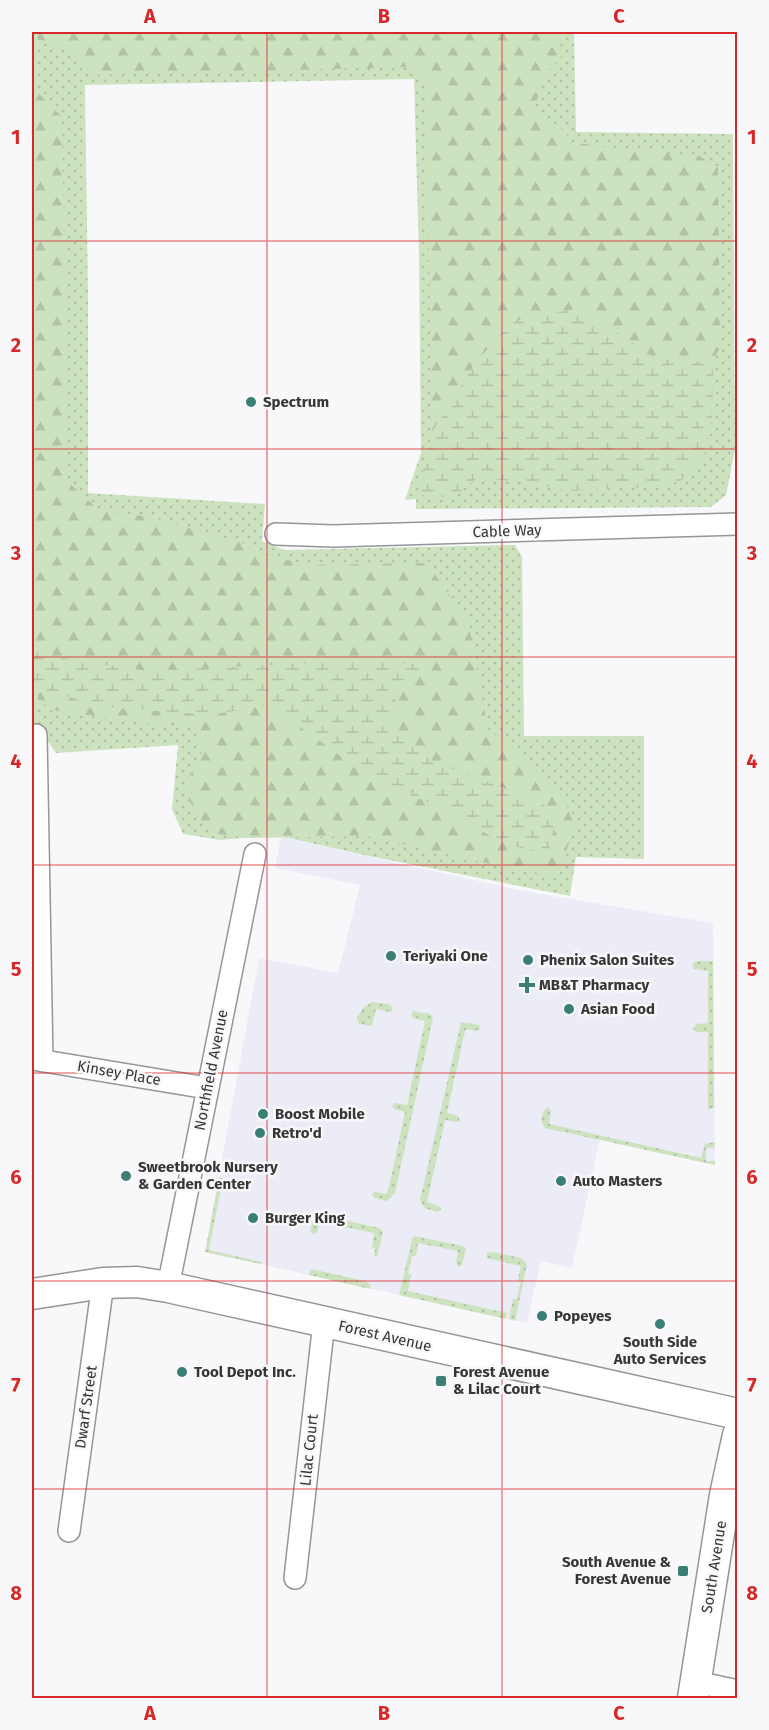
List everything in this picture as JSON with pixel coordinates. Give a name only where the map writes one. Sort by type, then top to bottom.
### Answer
[{"type":"main road","name":"Forest Avenue","points":[[32,1294],[103,1283],[137,1282],[168,1287],[738,1414]]},
{"type":"main road","name":"South Avenue","points":[[694,1690],[725,1495],[738,1435]]},
{"type":"street","name":"Cable Way","points":[[276,534],[333,536],[738,524]]},
{"type":"street","points":[[36,735],[37,1059]]},
{"type":"street","name":"Northfield Avenue","points":[[168,1287],[255,854]]},
{"type":"street","name":"Kinsey Place","points":[[37,1059],[207,1088]]},
{"type":"street","name":"Dwarf Street","points":[[69,1531],[103,1283]]},
{"type":"street","name":"Lilac Court","points":[[295,1578],[324,1322]]},
{"type":"street","points":[[694,1690],[738,1691]]},
{"type":"shaded area","points":[[281,837],[523,891],[713,923],[715,1165],[600,1139],[572,1268],[541,1261],[527,1323],[205,1252],[259,958],[338,973],[360,885],[275,868]]},
{"type":"green space","points":[[32,32],[574,32],[576,132],[733,134],[735,449],[726,495],[711,507],[416,509],[416,499],[405,500],[421,453],[414,79],[85,85],[88,493],[265,504],[262,541],[285,550],[515,545],[522,557],[524,736],[644,736],[644,859],[576,857],[570,896],[275,835],[220,840],[183,834],[172,809],[178,745],[56,753],[39,728],[32,725]]},
{"type":"green space","points":[[32,32],[560,32],[561,57],[542,77],[535,110],[566,132],[570,142],[699,156],[718,167],[720,348],[713,360],[691,362],[655,358],[580,308],[478,359],[432,432],[426,82],[410,67],[90,75],[65,50],[39,39]]},
{"type":"green space","points":[[32,87],[62,117],[68,482],[99,510],[150,517],[243,543],[254,552],[309,565],[427,563],[468,621],[488,729],[562,792],[574,825],[558,879],[366,836],[251,838],[210,833],[189,800],[187,779],[202,756],[195,726],[153,724],[50,710],[32,691]]},
{"type":"green space","points":[[580,308],[655,358],[691,362],[713,360],[712,420],[704,456],[682,480],[658,488],[570,491],[521,482],[478,478],[451,498],[421,495],[421,479],[432,432],[478,359],[515,321]]},
{"type":"green space","points":[[32,648],[49,656],[148,671],[369,660],[433,666],[398,692],[390,722],[433,761],[543,803],[555,822],[549,853],[507,845],[437,806],[372,779],[302,728],[264,706],[210,715],[105,707],[32,687]]},
{"type":"green space","points":[[697,961],[713,961],[714,1108],[708,1109],[708,1032],[696,1032],[693,1029],[696,1024],[708,1023],[708,971],[694,969],[692,964]]},
{"type":"green space","points":[[372,1002],[389,1004],[392,1011],[376,1009],[372,1026],[359,1024],[357,1018],[363,1008]]},
{"type":"green space","points":[[413,1011],[430,1014],[433,1018],[395,1193],[387,1201],[374,1198],[372,1194],[375,1192],[387,1194],[389,1187],[405,1112],[394,1109],[392,1105],[395,1103],[407,1105],[425,1021],[413,1018],[411,1015]]},
{"type":"green space","points":[[461,1022],[479,1025],[480,1029],[476,1031],[466,1029],[464,1035],[447,1113],[458,1116],[460,1121],[445,1120],[427,1202],[439,1206],[441,1209],[438,1212],[424,1208],[420,1200]]},
{"type":"green space","points":[[548,1107],[551,1110],[549,1124],[701,1158],[705,1144],[715,1142],[714,1148],[706,1148],[706,1161],[715,1161],[715,1165],[545,1128],[542,1117]]},
{"type":"green space","points":[[219,1178],[223,1178],[209,1250],[262,1262],[261,1264],[205,1252]]},
{"type":"green space","points":[[316,1214],[380,1228],[383,1232],[377,1257],[374,1256],[375,1249],[372,1248],[374,1233],[320,1222],[317,1233],[312,1234],[310,1230]]},
{"type":"green space","points":[[414,1236],[463,1246],[466,1249],[462,1265],[458,1267],[456,1262],[458,1251],[418,1243],[416,1256],[412,1256],[408,1274],[411,1275],[408,1291],[507,1313],[506,1319],[399,1295]]},
{"type":"green space","points":[[487,1253],[521,1258],[527,1264],[515,1321],[509,1319],[513,1299],[517,1299],[521,1281],[518,1280],[521,1266],[487,1258]]},
{"type":"green space","points":[[311,1269],[365,1281],[371,1285],[370,1289],[309,1275]]},
{"type":"place","name":"Spectrum","points":[[251,402]]},
{"type":"place","name":"Teriyaki One","points":[[391,956]]},
{"type":"place","name":"Phenix Salon Suites","points":[[528,960]]},
{"type":"place","name":"MB&T Pharmacy","points":[[527,985]]},
{"type":"place","name":"Asian Food","points":[[569,1009]]},
{"type":"place","name":"Boost Mobile","points":[[263,1114]]},
{"type":"place","name":"Retro'd","points":[[260,1133]]},
{"type":"place","name":"Sweetbrook Nursery & Garden Center","points":[[126,1176]]},
{"type":"place","name":"Auto Masters","points":[[561,1181]]},
{"type":"place","name":"Burger King","points":[[253,1218]]},
{"type":"place","name":"Popeyes","points":[[542,1316]]},
{"type":"place","name":"South Side Auto Services","points":[[660,1324]]},
{"type":"place","name":"Tool Depot Inc.","points":[[182,1372]]},
{"type":"place","name":"Forest Avenue & Lilac Court","points":[[441,1381]]},
{"type":"place","name":"South Avenue & Forest Avenue","points":[[683,1571]]}]
